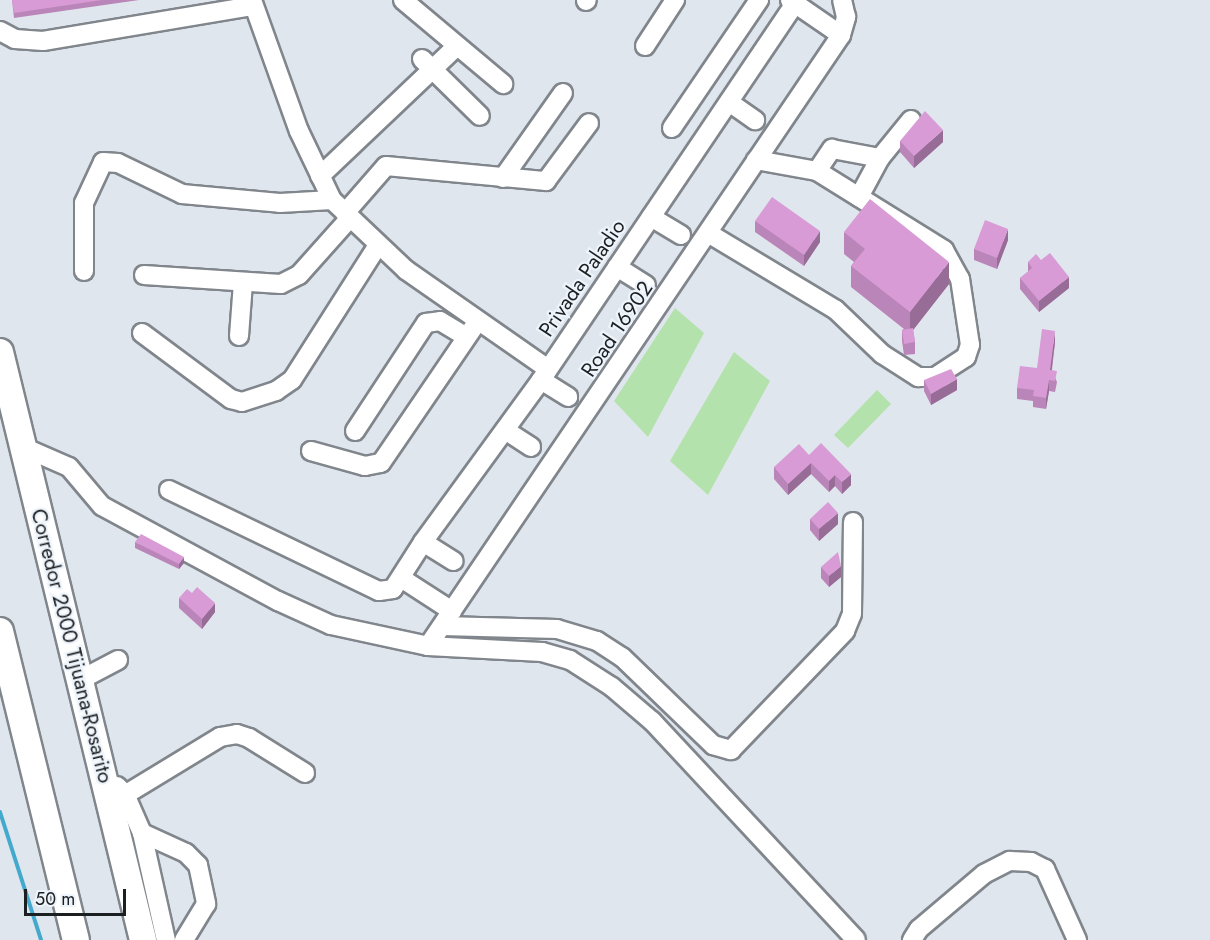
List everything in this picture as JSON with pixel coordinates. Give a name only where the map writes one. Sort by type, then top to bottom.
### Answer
[{"type":"highway","name":"Corredor 2000 Tijuana-Rosarito","points":[[0,352],[102,770],[118,799],[143,940]]},
{"type":"highway","points":[[0,631],[75,940]]},
{"type":"street","points":[[403,0],[503,84]]},
{"type":"street","points":[[645,46],[675,0]]},
{"type":"street","points":[[672,128],[759,0]]},
{"type":"street","points":[[794,1],[841,35],[846,17],[842,0]]},
{"type":"street","name":"Privada Paladio","points":[[401,578],[423,542],[544,375],[729,102],[794,1]]},
{"type":"street","points":[[0,31],[15,39],[43,41],[253,3],[282,88],[320,176],[342,211],[405,270],[478,321],[568,396]]},
{"type":"street","name":"Road 16902","points":[[428,646],[841,35]]},
{"type":"street","points":[[320,176],[427,64],[457,46]]},
{"type":"street","points":[[427,64],[480,117]]},
{"type":"street","points":[[503,178],[564,93]]},
{"type":"street","points":[[729,102],[755,120]]},
{"type":"street","points":[[859,197],[880,158],[911,120]]},
{"type":"street","points":[[144,275],[243,283],[290,281],[342,211],[386,166],[546,181],[589,123]]},
{"type":"street","points":[[817,171],[832,149],[880,158]]},
{"type":"street","points":[[708,233],[836,310],[882,354],[918,377],[935,377],[970,351],[956,266],[944,250],[817,171],[756,159]]},
{"type":"street","points":[[84,271],[84,203],[103,162],[118,163],[182,195],[342,211]]},
{"type":"street","points":[[651,216],[681,235]]},
{"type":"street","points":[[142,333],[231,399],[242,402],[276,392],[292,380],[378,245]]},
{"type":"street","points":[[617,267],[646,285]]},
{"type":"street","points":[[239,336],[243,283]]},
{"type":"street","points":[[355,431],[426,323],[440,321],[467,337]]},
{"type":"street","points":[[311,451],[365,466],[381,463],[478,321]]},
{"type":"street","points":[[505,430],[531,447]]},
{"type":"street","points":[[23,447],[69,467],[102,506],[279,601],[331,625],[428,646],[542,652],[570,660],[612,687],[674,742],[856,940]]},
{"type":"street","points":[[169,490],[379,591],[393,589],[401,578],[452,611]]},
{"type":"street","points":[[442,626],[557,629],[597,641],[622,657],[713,745],[731,750],[845,632],[852,614],[853,522]]},
{"type":"street","points":[[423,542],[453,561]]},
{"type":"street","points":[[80,680],[118,660]]},
{"type":"street","points":[[166,940],[142,832],[118,799],[220,737],[237,734],[249,738],[305,773]]},
{"type":"street","points":[[142,832],[186,853],[198,865],[206,904],[184,940]]},
{"type":"street","points":[[912,940],[920,929],[984,874],[1010,861],[1031,862],[1045,868],[1077,940]]},
{"type":"green space","points":[[675,308],[704,333],[648,437],[614,401]]},
{"type":"green space","points":[[734,352],[770,381],[708,495],[670,461]]},
{"type":"green space","points":[[877,390],[891,404],[848,448],[834,435]]},
{"type":"building","points":[[12,0],[102,0],[14,13]]},
{"type":"building","points":[[925,111],[943,130],[914,156],[900,141]]},
{"type":"building","points":[[772,197],[820,231],[804,255],[755,221]]},
{"type":"building","points":[[870,199],[949,262],[910,312],[851,266],[865,249],[844,232]]},
{"type":"building","points":[[985,220],[1008,229],[997,258],[974,249]]},
{"type":"building","points":[[1050,253],[1069,277],[1039,301],[1020,278],[1032,268],[1028,262],[1036,254],[1041,260]]},
{"type":"building","points":[[913,328],[915,342],[904,344],[902,330]]},
{"type":"building","points":[[1042,329],[1055,331],[1050,370],[1057,371],[1055,381],[1049,380],[1046,398],[1033,396],[1034,390],[1017,388],[1020,366],[1037,368]]},
{"type":"building","points":[[951,369],[957,379],[931,394],[924,380]]},
{"type":"building","points":[[821,443],[851,474],[842,482],[835,475],[829,481],[811,463],[788,484],[774,467],[799,444],[809,455]]},
{"type":"building","points":[[828,502],[838,513],[819,529],[810,519]]},
{"type":"building","points":[[141,534],[184,557],[179,564],[135,542]]},
{"type":"building","points":[[838,552],[841,566],[829,576],[821,567]]},
{"type":"building","points":[[197,587],[215,603],[202,619],[179,598],[187,589],[192,593]]},
{"type":"waterway","points":[[0,812],[41,940]]}]
